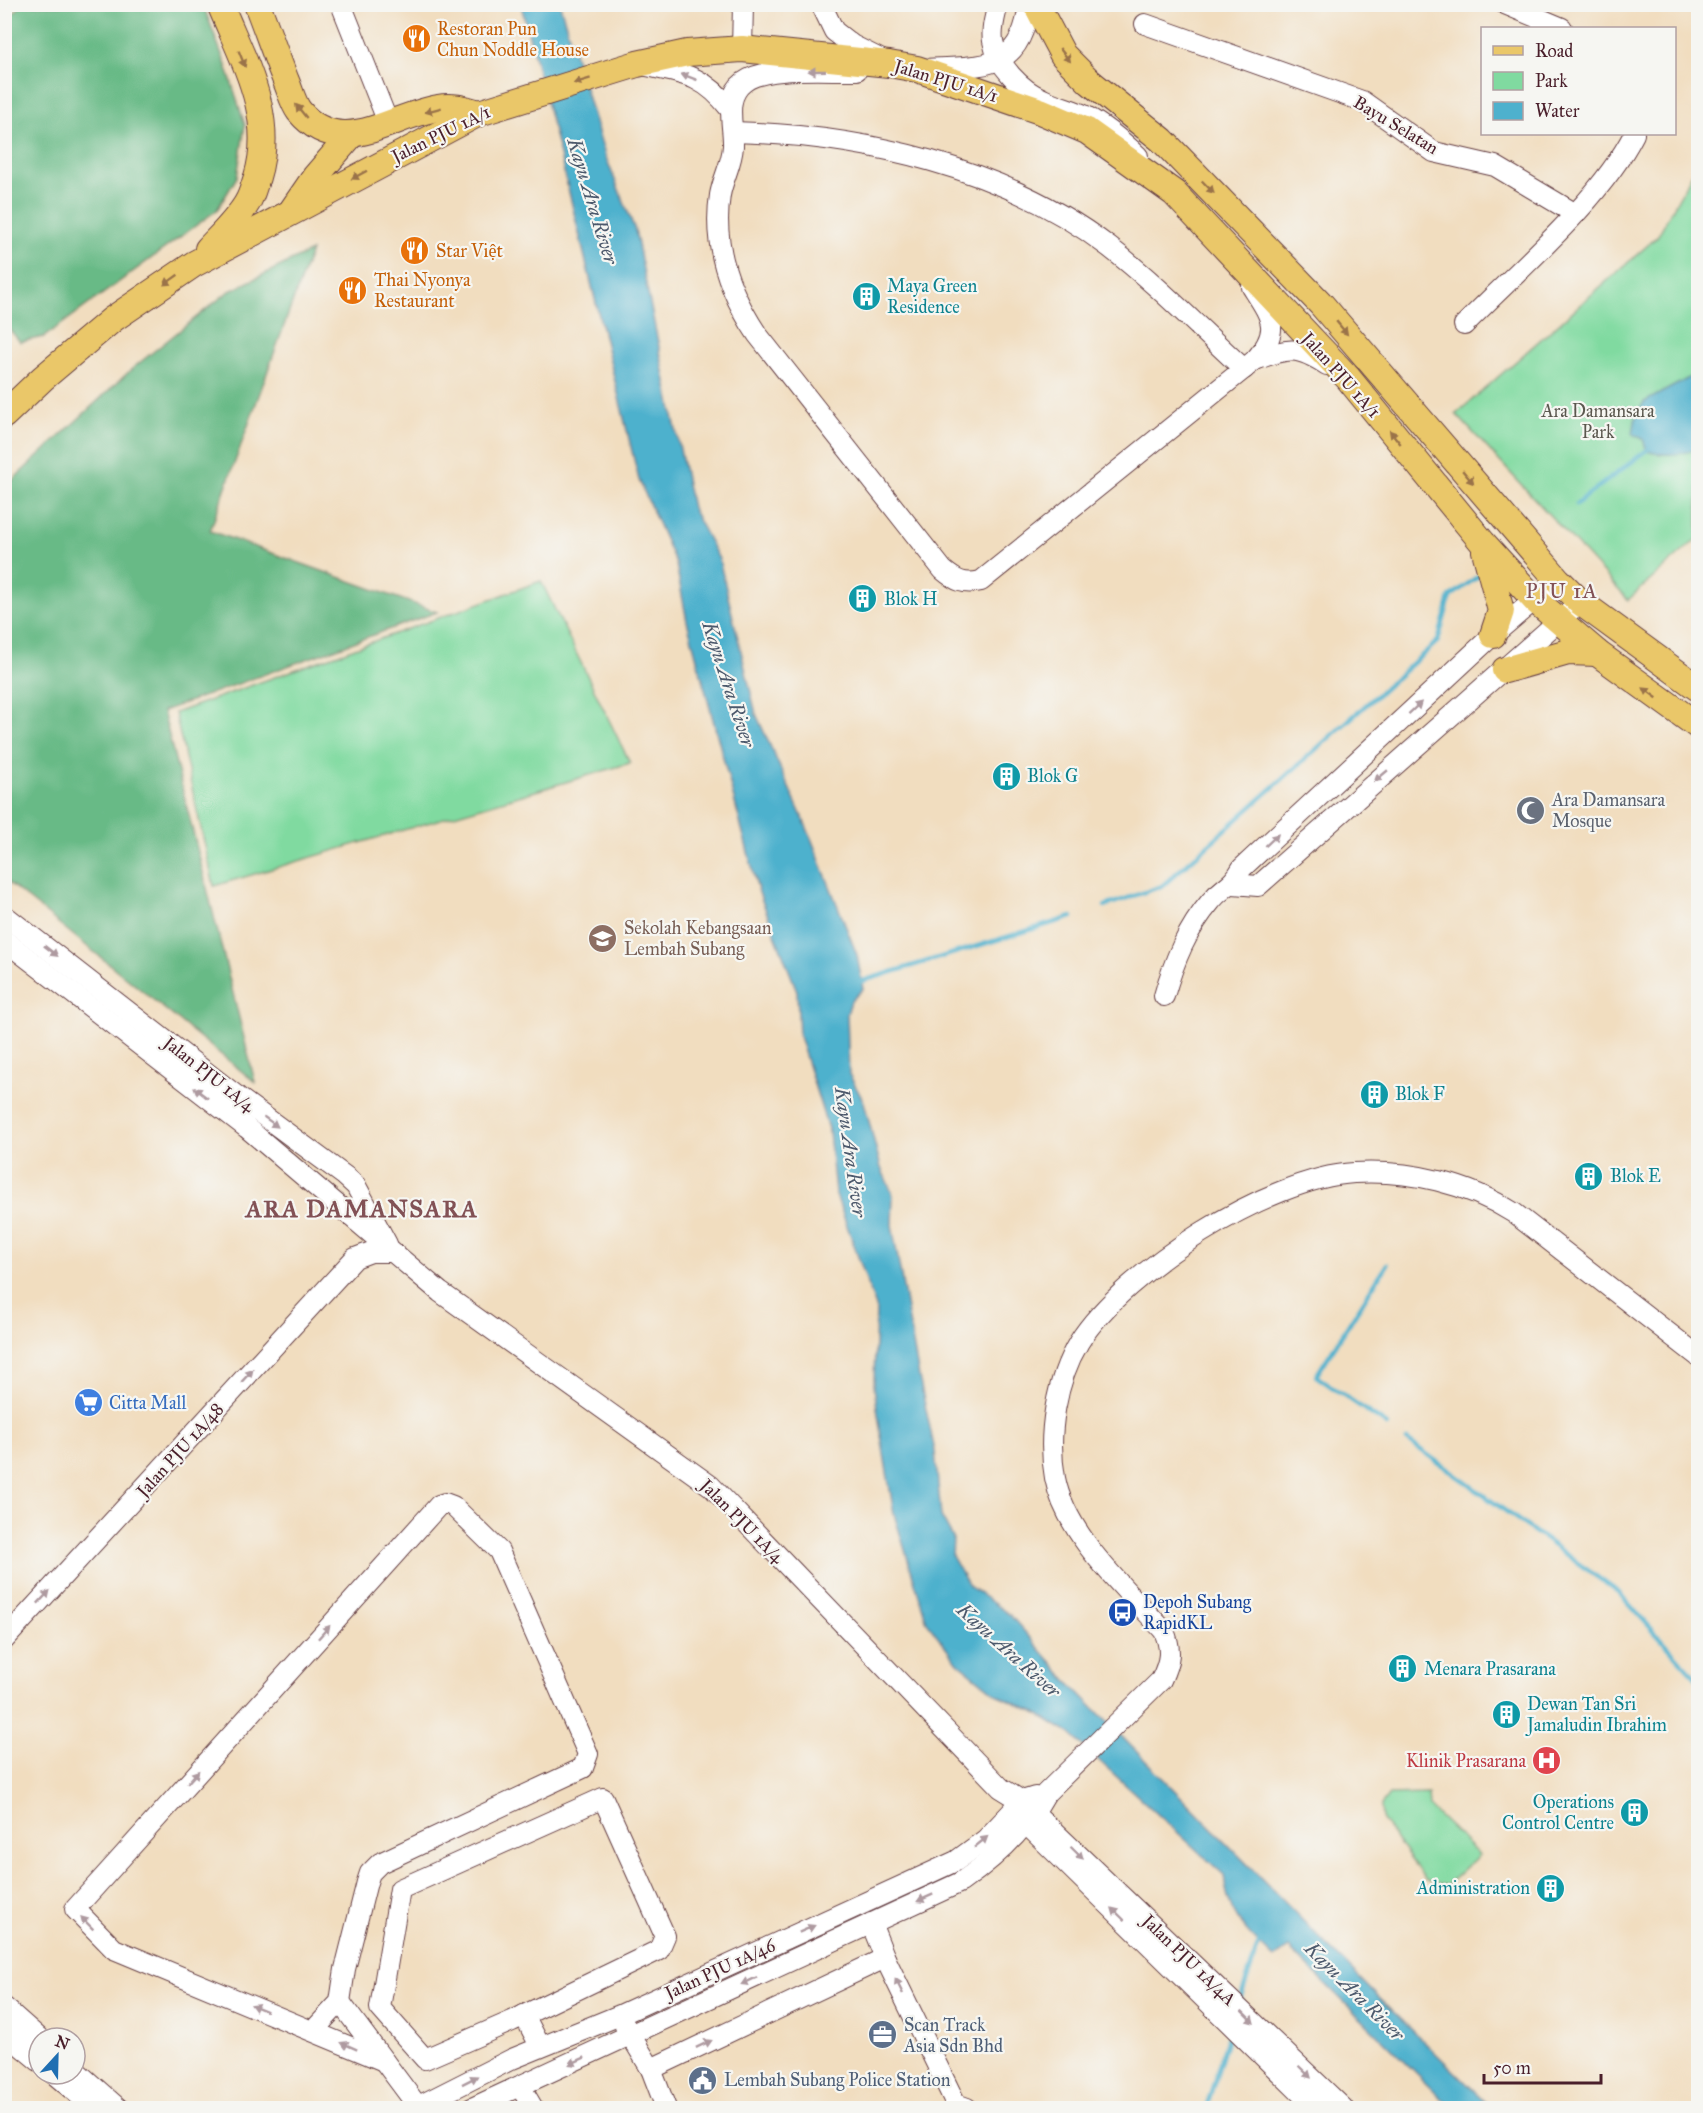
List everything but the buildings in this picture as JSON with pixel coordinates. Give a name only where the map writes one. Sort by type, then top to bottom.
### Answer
[{"type":"main road","points":[[194,264],[240,215],[249,200],[261,165],[265,137],[262,110],[220,4]]},
{"type":"main road","points":[[257,4],[297,110],[315,126],[333,133],[352,134],[389,125],[437,108],[456,107],[483,112]]},
{"type":"main road","name":"Jalan PJU 1A/1","points":[[1036,4],[1063,55],[1090,82],[1162,140],[1321,304],[1558,580],[1580,602],[1698,688]]},
{"type":"main road","name":"Jalan PJU 1A/1","points":[[4,415],[42,378],[113,320],[194,264],[483,112],[637,64],[687,53],[742,49],[917,69],[1040,111],[1087,131],[1174,193],[1348,378],[1483,543],[1535,600],[1597,653],[1698,726]]},
{"type":"main road","points":[[291,212],[315,177],[352,134]]},
{"type":"main road","points":[[1483,543],[1498,592],[1501,611],[1493,634]]},
{"type":"main road","points":[[1505,670],[1569,652],[1597,653]]},
{"type":"street","points":[[341,4],[389,125]]},
{"type":"street","points":[[742,49],[743,4]]},
{"type":"street","points":[[998,4],[992,27],[993,42],[1000,60],[1024,88],[1041,99],[1085,116],[1112,131],[1174,193]]},
{"type":"street","points":[[1029,4],[1019,44],[1000,60],[987,65],[767,72],[744,81],[735,93],[730,110],[733,132],[731,162],[719,202],[719,244],[723,265],[745,316],[942,570],[955,580],[969,584],[981,581],[1250,365],[1266,348],[1272,332],[1270,318],[1234,258]]},
{"type":"street","points":[[1505,4],[1560,27]]},
{"type":"street","points":[[829,7],[834,31],[852,45],[889,64]]},
{"type":"street","name":"Bayu Selatan","points":[[1144,24],[1362,101],[1434,152],[1496,166],[1574,213]]},
{"type":"street","points":[[637,64],[681,74],[708,84],[730,110]]},
{"type":"street","points":[[733,132],[880,147],[1012,189],[1108,246],[1250,365]]},
{"type":"street","points":[[1464,325],[1574,213],[1620,161],[1633,135]]},
{"type":"street","points":[[1250,365],[1291,348],[1306,351],[1348,378]]},
{"type":"street","points":[[1164,996],[1178,953],[1198,916],[1213,898],[1233,884],[1242,868],[1493,634],[1558,580]]},
{"type":"street","points":[[1233,884],[1258,886],[1374,781],[1505,670],[1580,602]]},
{"type":"street","name":"Jalan PJU 1A/4","points":[[4,915],[238,1097],[345,1176],[356,1186],[391,1252]]},
{"type":"street","name":"Jalan PJU 1A/4","points":[[4,940],[247,1128],[440,1292],[711,1486],[1024,1812]]},
{"type":"street","points":[[1024,1812],[1161,1680],[1170,1656],[1170,1647],[1164,1631],[1076,1530],[1060,1497],[1052,1456],[1055,1413],[1059,1394],[1078,1345],[1107,1306],[1150,1269],[1229,1218],[1294,1186],[1354,1173],[1428,1179],[1463,1187],[1496,1201],[1698,1356]]},
{"type":"street","points":[[355,1258],[359,1242],[358,1224]]},
{"type":"street","points":[[355,1258],[370,1252],[391,1252]]},
{"type":"street","name":"Jalan PJU 1A/48","points":[[4,1640],[355,1258]]},
{"type":"street","points":[[314,2031],[340,2002],[345,1968],[367,1882],[370,1873],[380,1863],[583,1768],[588,1760],[588,1754],[499,1551],[453,1506],[445,1503],[439,1505],[75,1909],[114,1949],[384,2061]]},
{"type":"street","points":[[603,1798],[665,1935],[659,1950],[499,2027],[425,2059],[380,2008],[400,1889],[603,1798]]},
{"type":"street","name":"Jalan PJU 1A/4A","points":[[1024,1812],[1044,1841],[1224,2005]]},
{"type":"street","name":"Jalan PJU 1A/4A","points":[[1024,1812],[1261,2042],[1316,2109]]},
{"type":"street","name":"Jalan PJU 1A/46","points":[[472,2109],[961,1882],[1008,1843],[1024,1812]]},
{"type":"street","name":"Jalan PJU 1A/46","points":[[417,2108],[540,2046],[620,2015],[956,1861],[1024,1812]]},
{"type":"street","points":[[1008,1843],[1025,1840],[1044,1841]]},
{"type":"street","points":[[871,1923],[885,1958],[956,2107]]},
{"type":"street","points":[[651,2069],[885,1958]]},
{"type":"street","points":[[340,2002],[417,2108]]},
{"type":"street","points":[[4,2007],[27,2027]]},
{"type":"street","points":[[524,2015],[540,2046]]},
{"type":"street","points":[[620,2015],[651,2069],[666,2109]]},
{"type":"street","points":[[499,2027],[512,2059]]},
{"type":"street","points":[[4,2032],[27,2051]]},
{"type":"street","name":"Jalan PJU 1A/4A","points":[[1261,2042],[1343,2109]]},
{"type":"street","points":[[87,2081],[118,2109]]},
{"type":"street","points":[[68,2086],[94,2109]]},
{"type":"street","points":[[520,2086],[533,2109]]},
{"type":"green space","points":[[22,5],[203,5],[227,68],[245,125],[237,177],[217,210],[44,337],[20,342],[4,323],[4,22]]},
{"type":"green space","name":"Ara Damansara Park","points":[[1698,163],[1698,538],[1628,600],[1456,414],[1657,237]]},
{"type":"green space","points":[[311,251],[210,531],[437,612],[163,711],[255,1082],[5,880],[5,487],[133,368],[228,292]]},
{"type":"green space","points":[[541,581],[630,763],[214,886],[175,713]]},
{"type":"green space","points":[[1428,1794],[1429,1807],[1479,1855],[1448,1884],[1425,1879],[1382,1820],[1381,1805],[1389,1795]]},
{"type":"water","name":"Kayu Ara River","points":[[521,5],[560,5],[605,155],[635,230],[692,508],[719,559],[756,714],[807,828],[857,955],[863,989],[851,1001],[847,1014],[849,1074],[864,1102],[881,1168],[893,1195],[892,1225],[919,1377],[935,1451],[941,1516],[953,1538],[952,1556],[969,1586],[1010,1615],[1073,1687],[1373,1992],[1492,2108],[1452,2108],[1289,1948],[1274,1958],[1240,1922],[1229,1901],[1224,1875],[1069,1733],[1033,1711],[996,1694],[958,1663],[927,1622],[894,1514],[882,1442],[874,1387],[876,1307],[835,1192],[829,1132],[799,1036],[797,991],[758,890],[687,621],[676,564],[639,480]]},
{"type":"water","points":[[1698,373],[1698,446],[1687,452],[1674,454],[1647,451],[1643,439],[1633,434],[1636,416],[1644,402]]},
{"type":"waterway","points":[[1576,504],[1650,448]]},
{"type":"waterway","points":[[1105,906],[1162,886],[1438,641],[1450,597],[1481,574]]},
{"type":"waterway","points":[[856,983],[1072,917]]},
{"type":"waterway","points":[[1387,1264],[1316,1376],[1387,1425]]},
{"type":"waterway","points":[[1407,1440],[1618,1592],[1698,1680]]},
{"type":"waterway","points":[[1239,2003],[1260,1940]]},
{"type":"waterway","points":[[1206,2108],[1230,2031]]},
{"type":"place","name":"Restoran Pun Chun Noddle House","points":[[416,39]]},
{"type":"place","name":"Star Việt","points":[[415,251]]},
{"type":"place","name":"Thai Nyonya Restaurant","points":[[353,290]]},
{"type":"place","name":"Maya Green Residence","points":[[866,296]]},
{"type":"place","name":"Blok H","points":[[863,599]]},
{"type":"place","name":"Blok G","points":[[1006,776]]},
{"type":"place","name":"Ara Damansara Mosque","points":[[1531,810]]},
{"type":"place","name":"Sekolah Kebangsaan Lembah Subang","points":[[603,938]]},
{"type":"place","name":"Blok F","points":[[1374,1094]]},
{"type":"place","name":"Blok E","points":[[1589,1176]]},
{"type":"place","name":"Citta Mall","points":[[88,1403]]},
{"type":"place","name":"Depoh Subang RapidKL","points":[[1122,1612]]},
{"type":"place","name":"Menara Prasarana","points":[[1403,1669]]},
{"type":"place","name":"Dewan Tan Sri Jamaludin Ibrahim","points":[[1506,1714]]},
{"type":"place","name":"Klinik Prasarana","points":[[1547,1761]]},
{"type":"place","name":"Operations Control Centre","points":[[1635,1812]]},
{"type":"place","name":"Administration","points":[[1551,1888]]},
{"type":"place","name":"Scan Track Asia Sdn Bhd","points":[[883,2035]]},
{"type":"place","name":"Lembah Subang Police Station","points":[[703,2080]]},
{"type":"district","name":"PJU 1A","points":[[1562,591]]},
{"type":"district","name":"ARA DAMANSARA","points":[[362,1209]]}]
